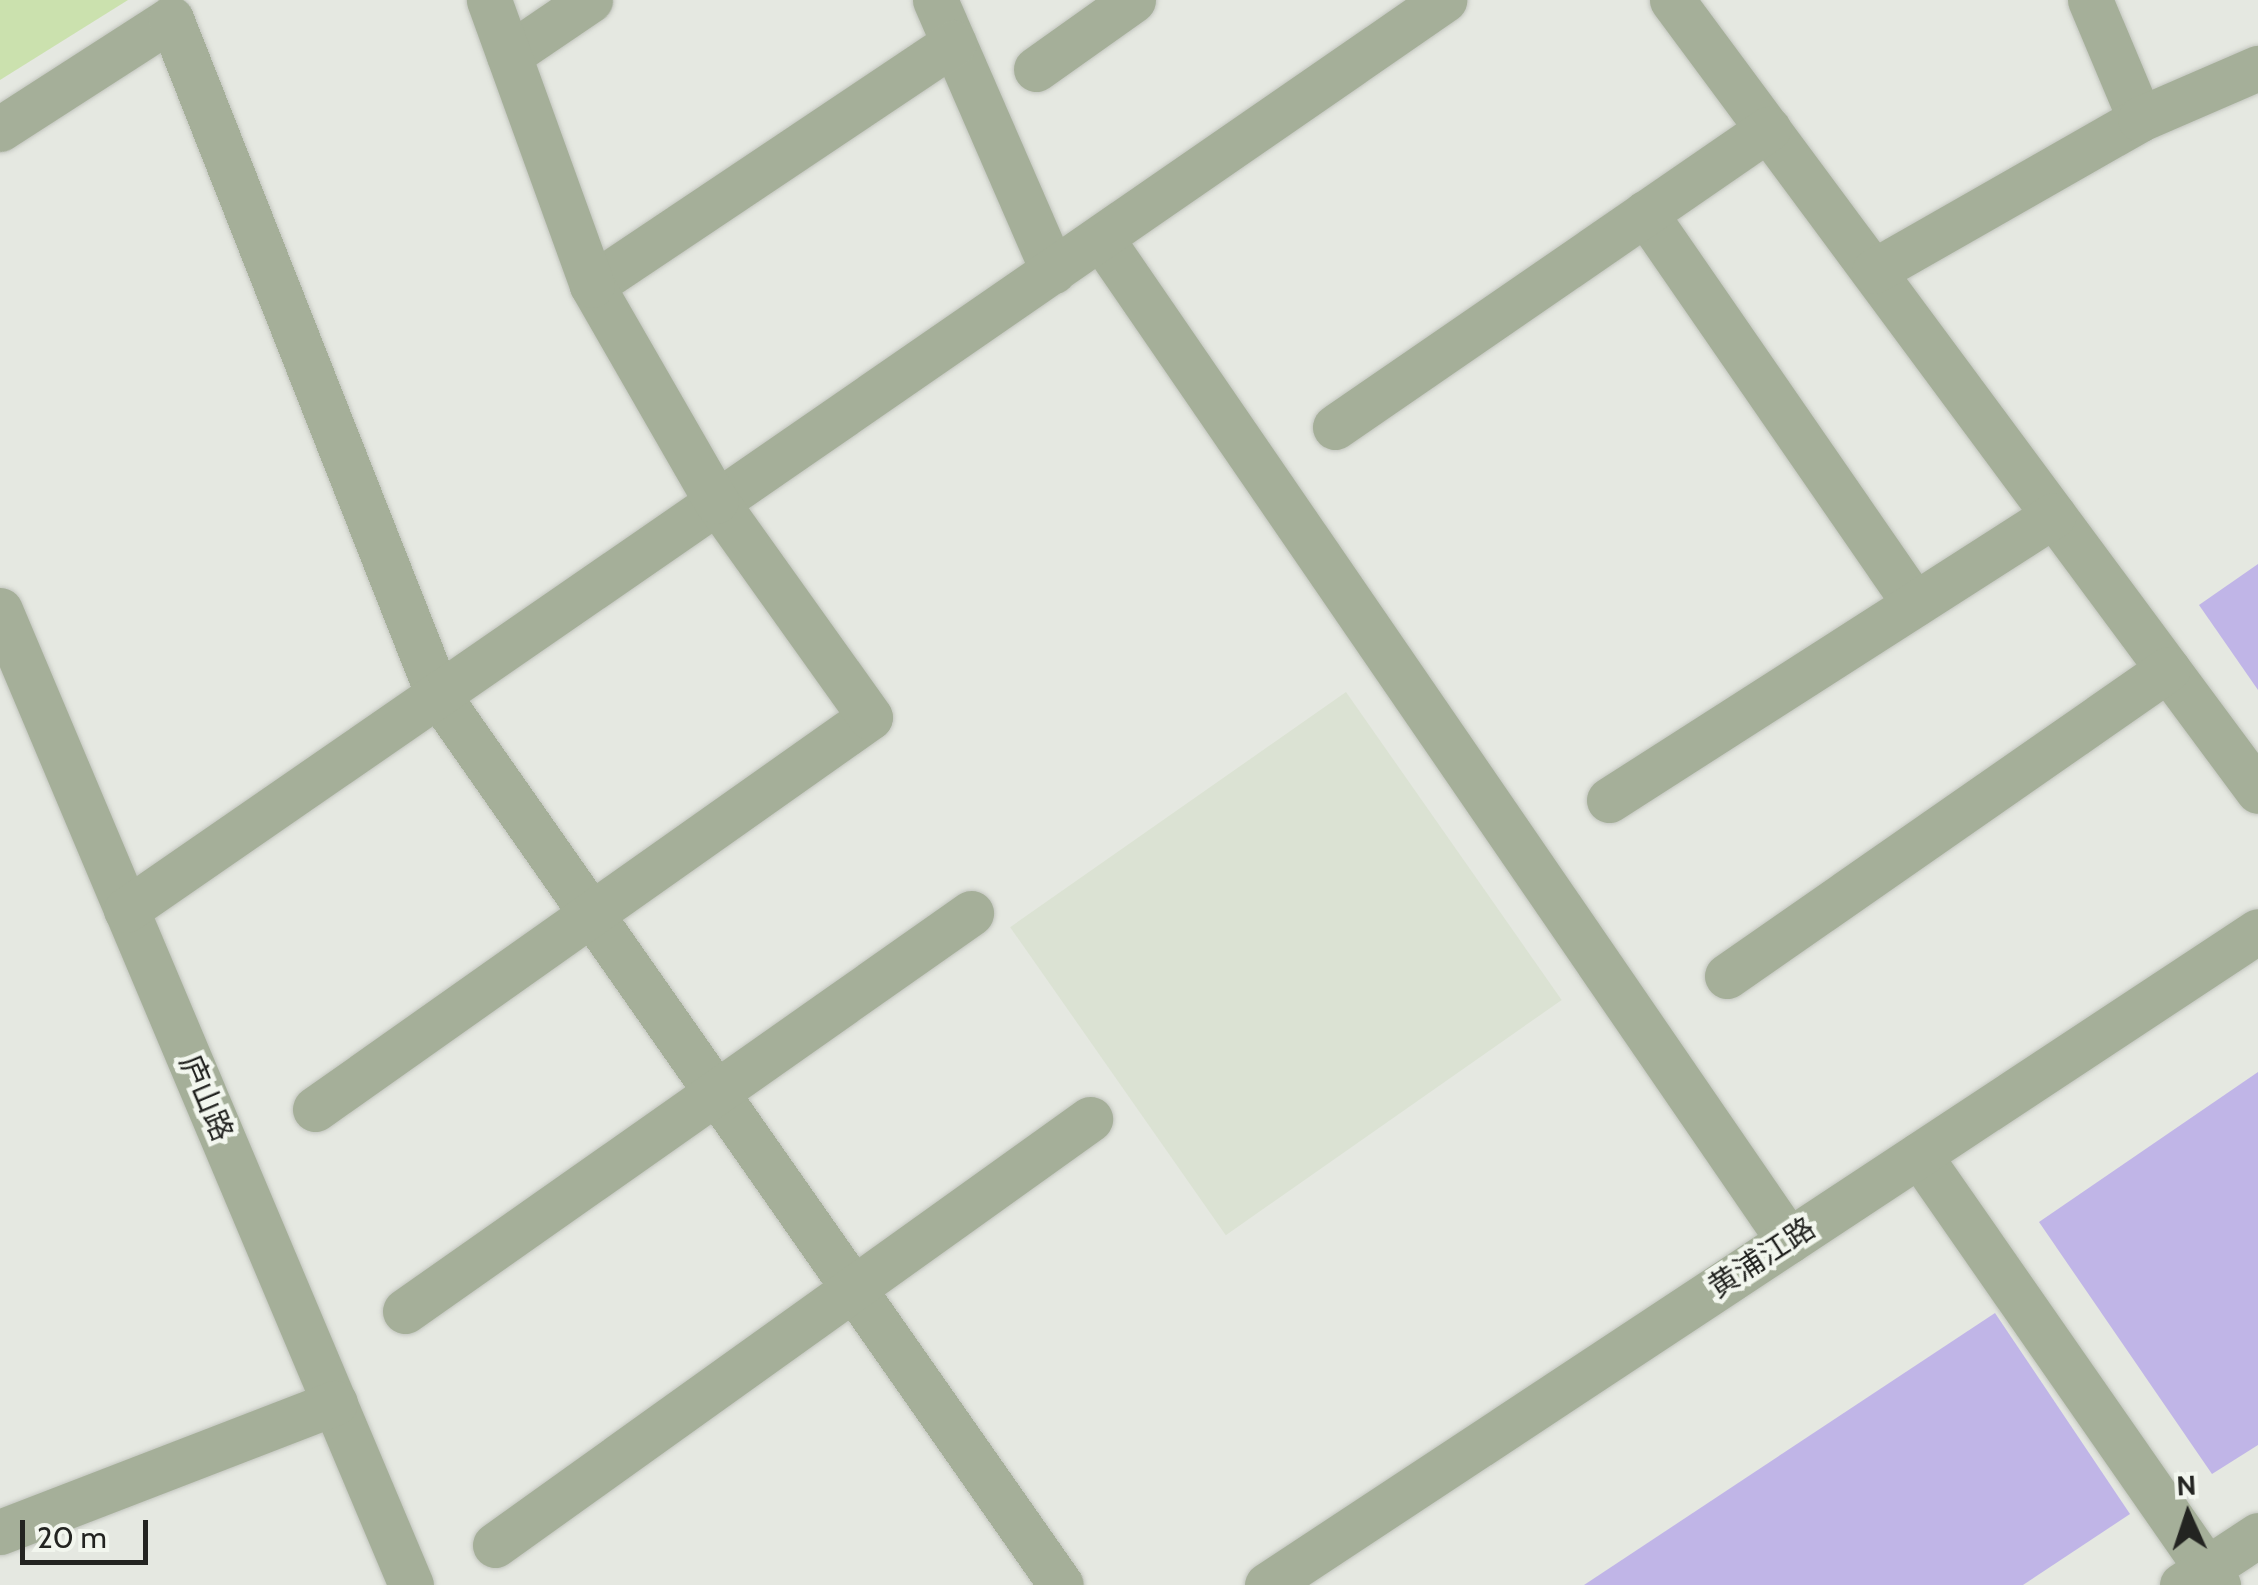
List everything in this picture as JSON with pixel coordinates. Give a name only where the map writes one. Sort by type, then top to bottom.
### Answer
[{"type":"street","points":[[315,1109],[870,717],[716,501],[592,285],[490,0]]},
{"type":"street","points":[[510,55],[590,0]]},
{"type":"street","points":[[935,0],[1053,272]]},
{"type":"street","points":[[1036,69],[1133,0]]},
{"type":"street","points":[[126,910],[1444,0]]},
{"type":"street","points":[[1672,0],[2258,791]]},
{"type":"street","points":[[2090,0],[2140,119]]},
{"type":"street","points":[[0,128],[171,19],[438,695],[1060,1585]]},
{"type":"street","points":[[592,285],[954,42]]},
{"type":"street","points":[[1874,271],[2140,119],[2258,68]]},
{"type":"street","points":[[1335,427],[1768,129]]},
{"type":"street","points":[[1645,213],[1915,604]]},
{"type":"street","points":[[1101,238],[1789,1240]]},
{"type":"street","points":[[1609,800],[2054,514]]},
{"type":"street","name":"庐山路","points":[[0,610],[412,1585]]},
{"type":"street","points":[[1728,976],[2168,668]]},
{"type":"street","points":[[405,1311],[714,1088],[971,913]]},
{"type":"street","name":"黄浦江路","points":[[1266,1585],[2258,932]]},
{"type":"street","points":[[495,1546],[1090,1118]]},
{"type":"street","points":[[1919,1155],[2218,1585]]},
{"type":"street","points":[[0,1532],[335,1403]]},
{"type":"street","points":[[2182,1585],[2258,1535]]},
{"type":"shaded area","points":[[1346,692],[1562,1000],[1226,1235],[1010,927]]},
{"type":"green space","points":[[0,0],[128,0],[0,80]]},
{"type":"building","points":[[2258,564],[2258,690],[2199,605]]},
{"type":"building","points":[[2258,1072],[2258,1445],[2212,1474],[2039,1222]]},
{"type":"building","points":[[1995,1313],[2130,1514],[2023,1585],[1584,1585]]}]
